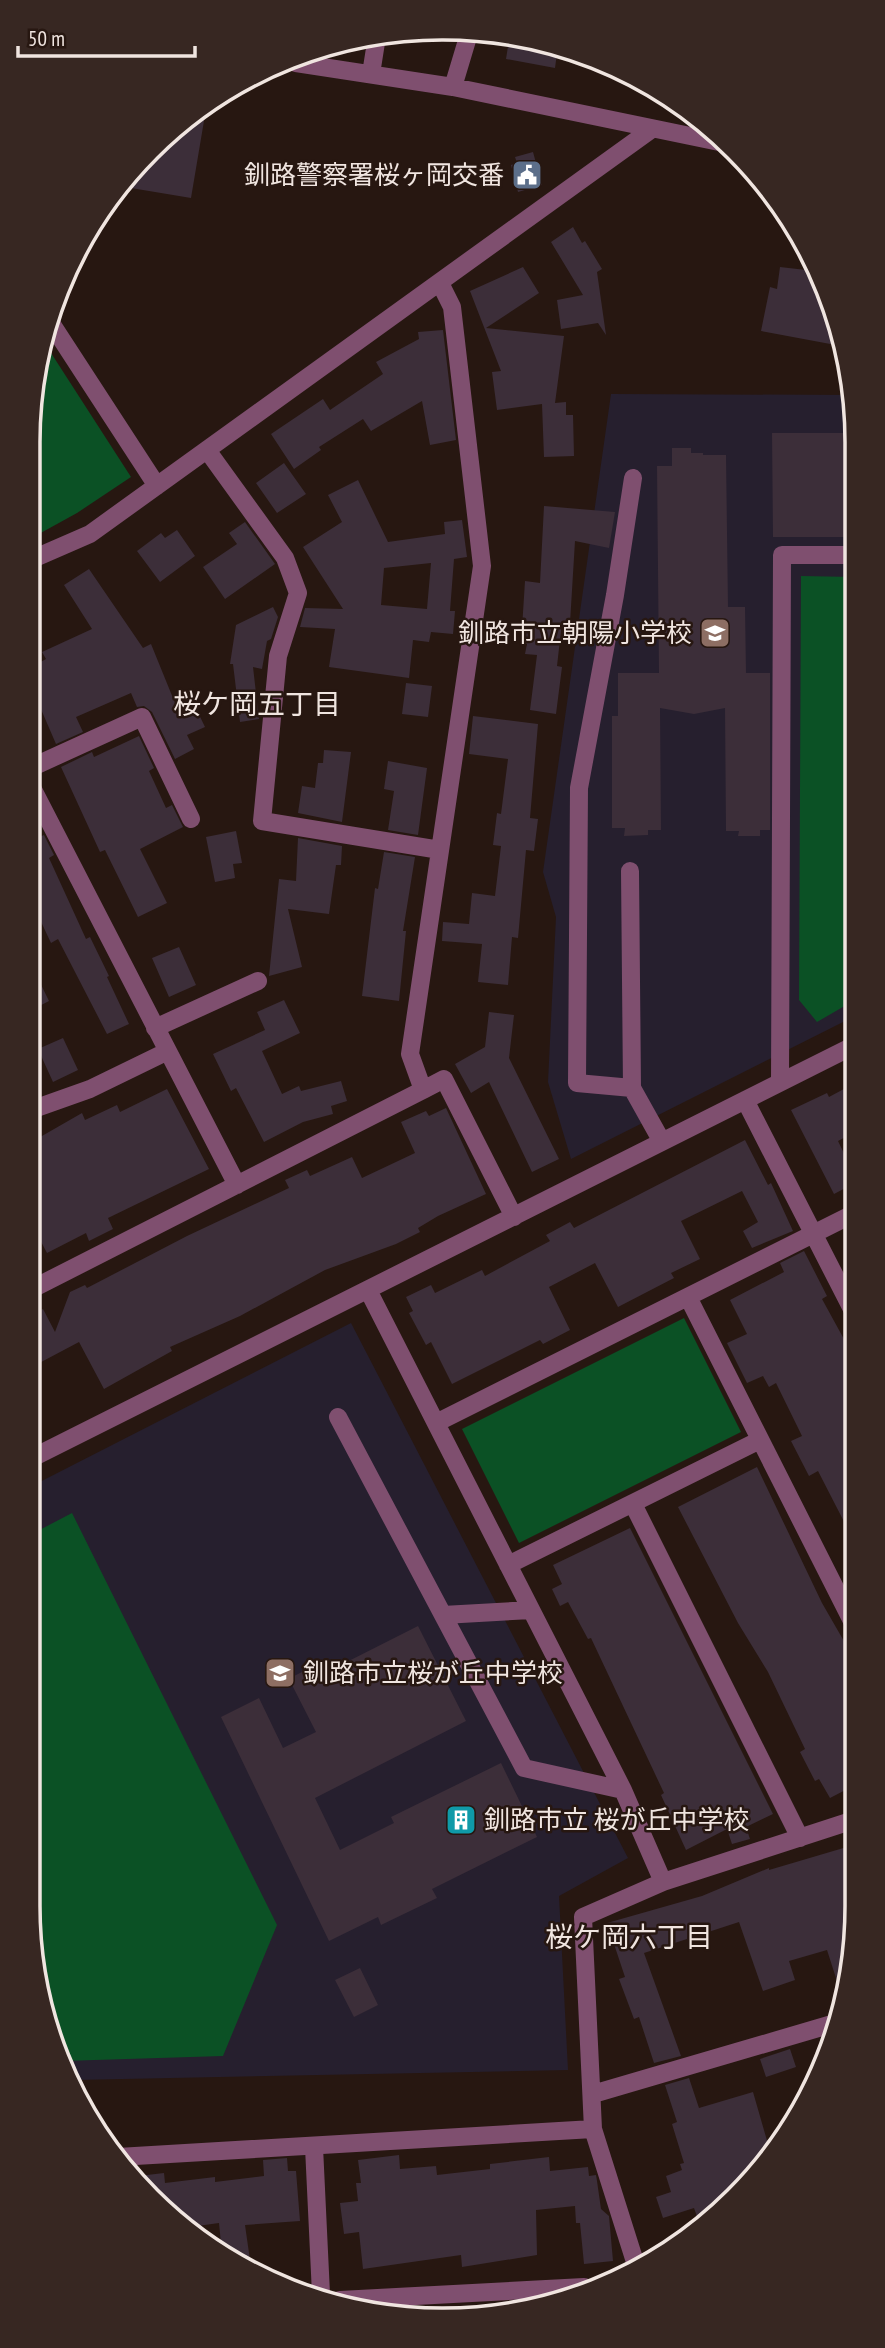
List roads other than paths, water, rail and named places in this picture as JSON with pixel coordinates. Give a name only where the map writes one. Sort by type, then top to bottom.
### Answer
[{"type":"street","points":[[453,87],[467,41]]},
{"type":"street","points":[[371,74],[375,46]]},
{"type":"street","points":[[306,65],[453,87],[708,140]]},
{"type":"street","points":[[40,556],[90,534],[652,129]]},
{"type":"street","points":[[423,1090],[410,1054],[482,566],[452,307],[440,283]]},
{"type":"street","points":[[57,330],[157,486]]},
{"type":"street","points":[[207,450],[285,558],[298,593],[278,656],[262,821],[440,850]]},
{"type":"street","points":[[632,1088],[577,1083],[577,1070],[579,788],[615,595],[633,478]]},
{"type":"street","points":[[780,1082],[782,555],[845,555]]},
{"type":"street","points":[[40,764],[142,717],[191,819]]},
{"type":"street","points":[[40,803],[166,1052],[237,1185]]},
{"type":"street","points":[[630,871],[632,1088],[662,1140]]},
{"type":"street","points":[[155,1028],[258,981]]},
{"type":"street","points":[[40,1454],[845,1050]]},
{"type":"street","points":[[40,1107],[90,1089],[166,1052]]},
{"type":"street","points":[[40,1285],[444,1079],[514,1217]]},
{"type":"street","points":[[746,1100],[845,1295]]},
{"type":"street","points":[[436,1423],[845,1218]]},
{"type":"street","points":[[368,1290],[623,1790],[663,1882]]},
{"type":"street","points":[[688,1297],[845,1607]]},
{"type":"street","points":[[338,1417],[524,1768],[623,1790]]},
{"type":"street","points":[[508,1565],[760,1440]]},
{"type":"street","points":[[633,1504],[800,1838]]},
{"type":"street","points":[[443,1615],[531,1610]]},
{"type":"street","points":[[634,2259],[593,2129],[583,1917],[663,1882],[845,1823]]},
{"type":"street","points":[[593,2094],[826,2026]]},
{"type":"street","points":[[128,2156],[593,2129]]},
{"type":"street","points":[[314,2147],[321,2288]]},
{"type":"street","points":[[359,2299],[566,2288]]},
{"type":"place","name":"釧路警察署桜ヶ岡交番","points":[[527,175]]},
{"type":"place","name":"釧路市立朝陽小学校","points":[[715,633]]},
{"type":"place","name":"釧路市立桜が丘中学校","points":[[280,1673]]},
{"type":"place","name":"釧路市立 桜が丘中学校","points":[[461,1820]]},
{"type":"district","name":"桜ケ岡五丁目","points":[[257,704]]},
{"type":"district","name":"桜ケ岡六丁目","points":[[629,1937]]}]
